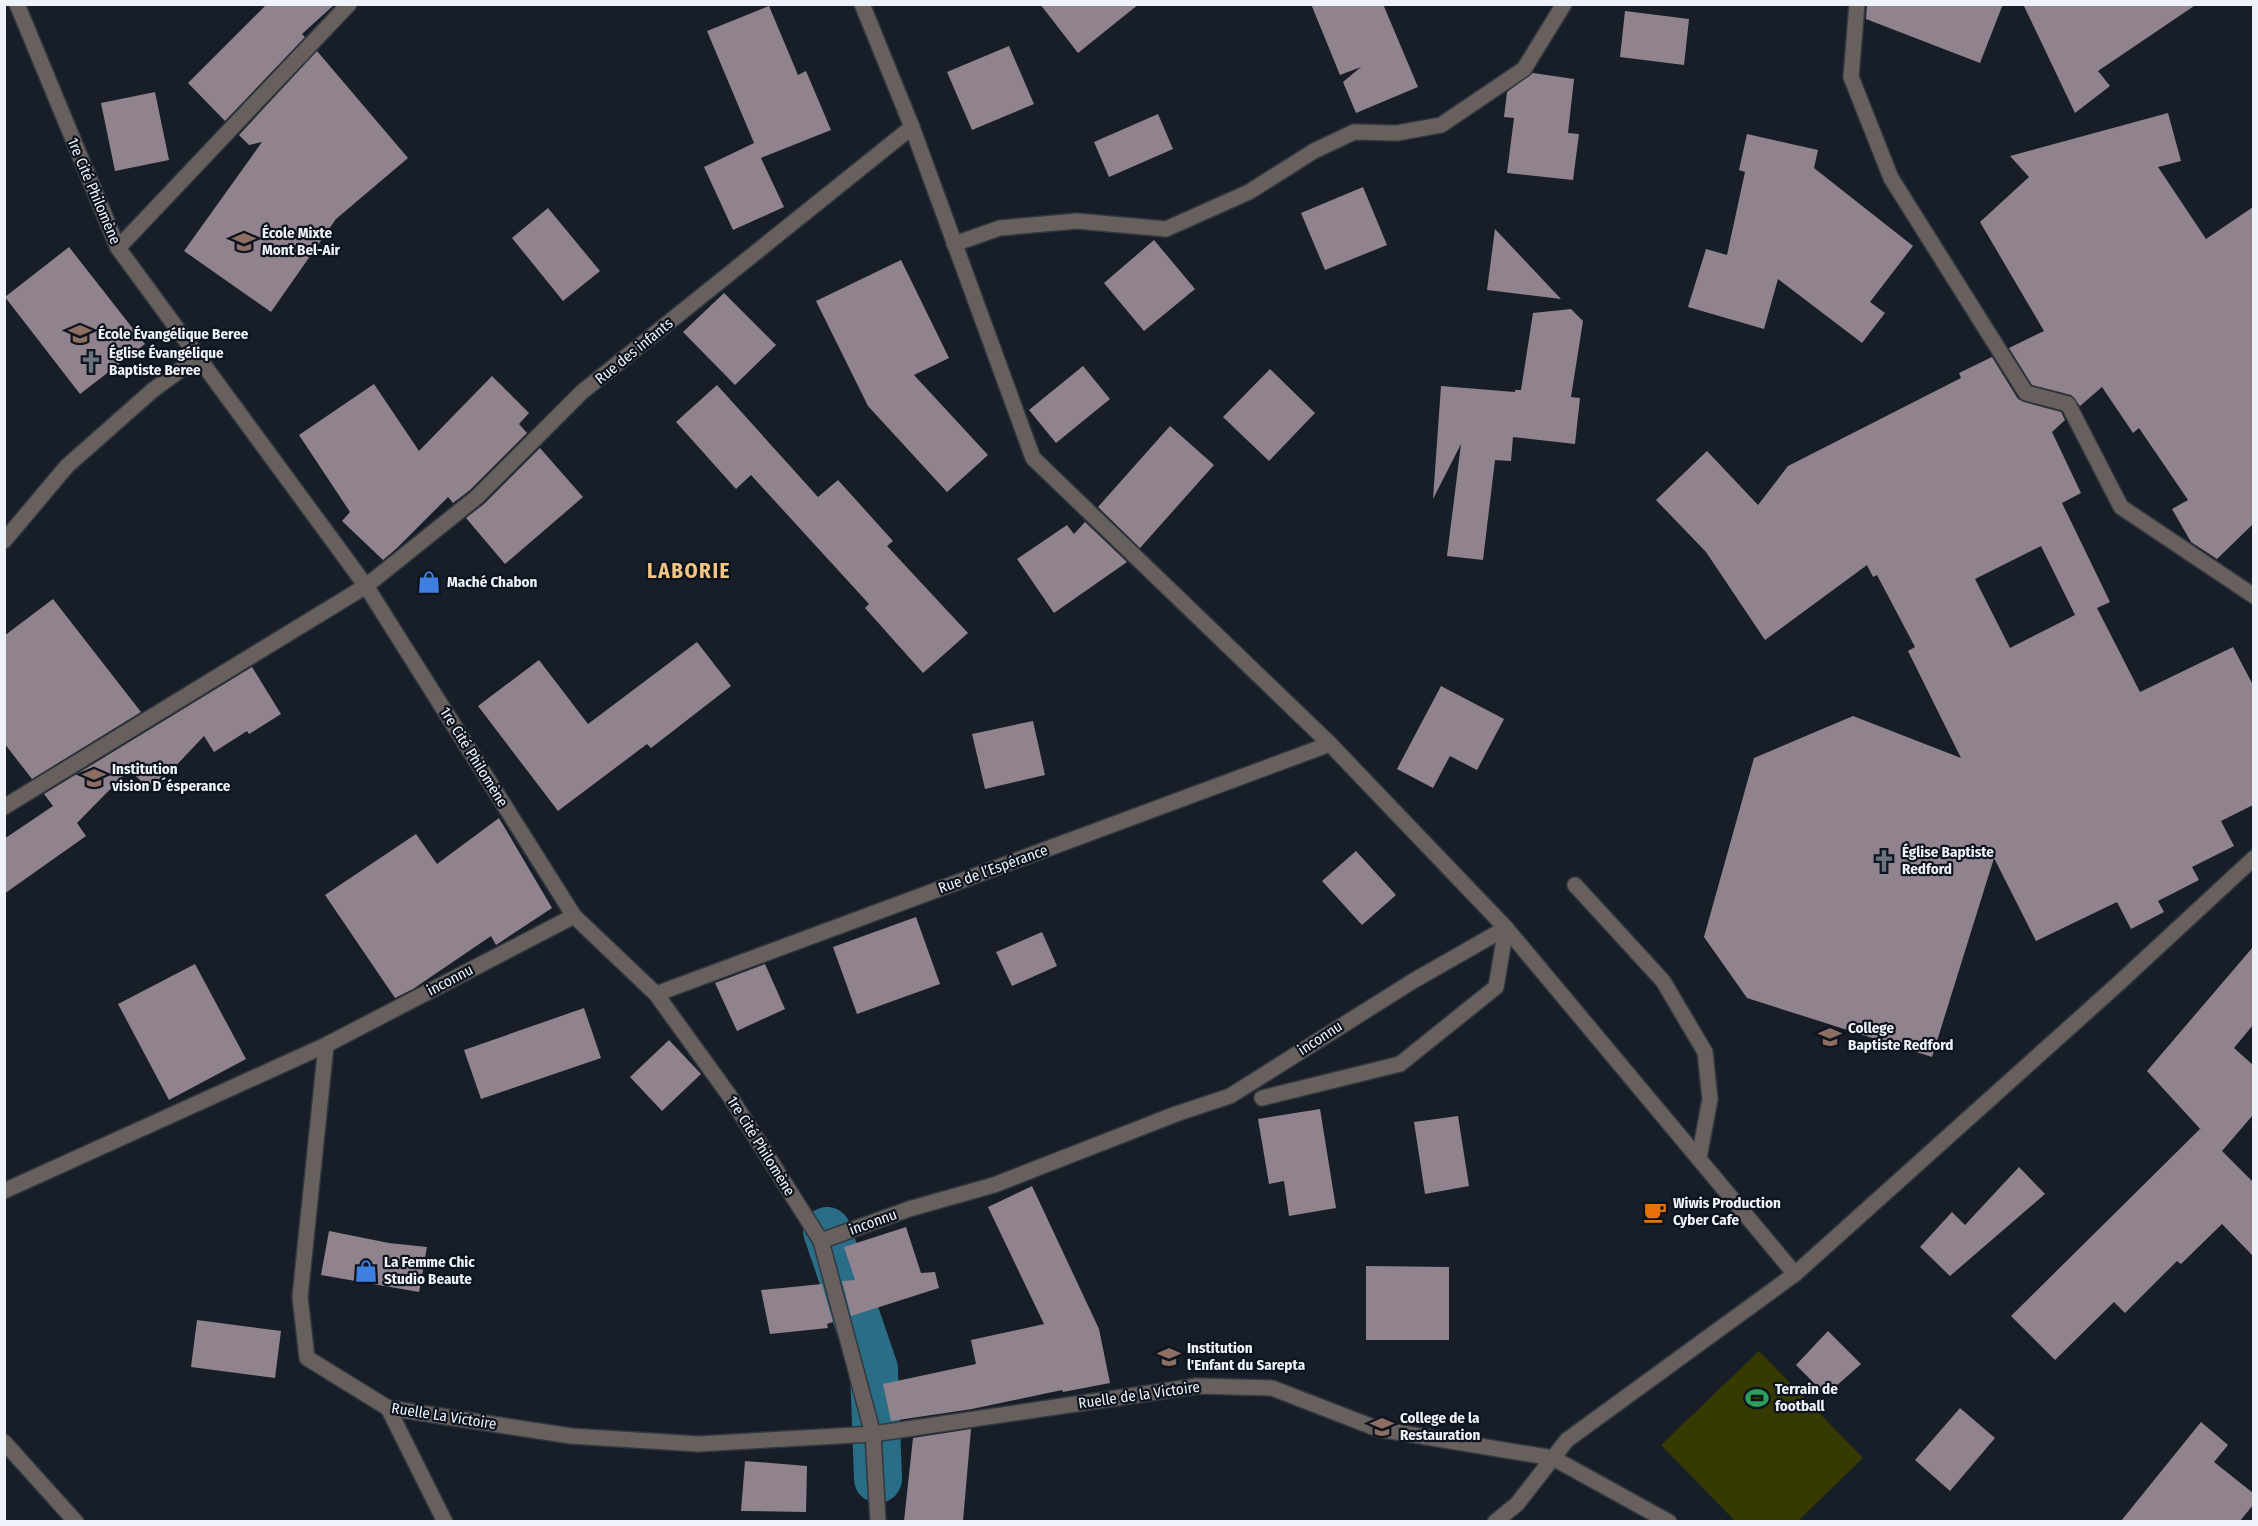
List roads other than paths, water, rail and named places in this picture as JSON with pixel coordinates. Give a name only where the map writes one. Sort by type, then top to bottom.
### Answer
[{"type":"street","name":"1re Cité Philomène","points":[[17,4],[118,248],[366,586],[574,916],[656,994],[729,1095],[821,1241],[873,1434],[878,1521]]},
{"type":"street","points":[[118,248],[349,4]]},
{"type":"street","points":[[862,4],[912,127],[1033,458],[1330,744],[1506,928],[1795,1274]]},
{"type":"street","points":[[954,244],[1000,228],[1077,221],[1166,229],[1249,192],[1314,151],[1354,132],[1397,133],[1441,125],[1524,69],[1564,4]]},
{"type":"street","points":[[1857,4],[1851,77],[1891,178],[2026,393],[2068,404],[2121,507],[2253,596]]},
{"type":"street","name":"Rue des infants","points":[[4,807],[366,586],[477,497],[582,392],[912,127]]},
{"type":"street","points":[[4,541],[67,466],[153,390],[198,357]]},
{"type":"street","name":"Rue de l’Espérance","points":[[656,994],[1330,744]]},
{"type":"street","points":[[1495,1521],[1517,1504],[1567,1440],[1795,1274],[2119,983],[2253,858]]},
{"type":"street","points":[[1575,885],[1663,981],[1705,1052],[1710,1099],[1699,1158]]},
{"type":"street","name":"inconnu","points":[[4,1191],[326,1045],[574,916]]},
{"type":"street","points":[[1262,1098],[1400,1064],[1496,987],[1506,928]]},
{"type":"street","name":"inconnu","points":[[821,1241],[909,1209],[994,1185],[1176,1114],[1230,1096],[1403,986],[1506,928]]},
{"type":"street","name":"Ruelle La Victoire","points":[[326,1045],[300,1297],[307,1358],[388,1408],[571,1436],[698,1444],[873,1434]]},
{"type":"street","name":"Ruelle de la Victoire","points":[[873,1434],[1197,1386],[1272,1388],[1378,1429],[1553,1458],[1669,1521]]},
{"type":"street","points":[[388,1408],[445,1521]]},
{"type":"street","points":[[4,1442],[76,1521]]},
{"type":"waterway","points":[[827,1231],[874,1369],[878,1479]]},
{"type":"place","name":"École Mixte Mont Bel-Air","points":[[244,242]]},
{"type":"place","name":"École Évangélique Beree","points":[[80,334]]},
{"type":"place","name":"Église Évangélique Baptiste Beree","points":[[91,362]]},
{"type":"place","name":"Maché Chabon","points":[[429,582]]},
{"type":"place","name":"Institution vision D´ésperance","points":[[94,778]]},
{"type":"place","name":"Église Baptiste Redford","points":[[1884,861]]},
{"type":"place","name":"College Baptiste Redford","points":[[1830,1037]]},
{"type":"place","name":"Wiwis Production Cyber Cafe","points":[[1655,1212]]},
{"type":"place","name":"La Femme Chic Studio Beaute","points":[[366,1271]]},
{"type":"place","name":"Institution l'Enfant du Sarepta","points":[[1169,1357]]},
{"type":"place","name":"Terrain de football","points":[[1757,1398]]},
{"type":"place","name":"College de la Restauration","points":[[1382,1427]]},
{"type":"district","name":"LABORIE","points":[[689,571]]}]
